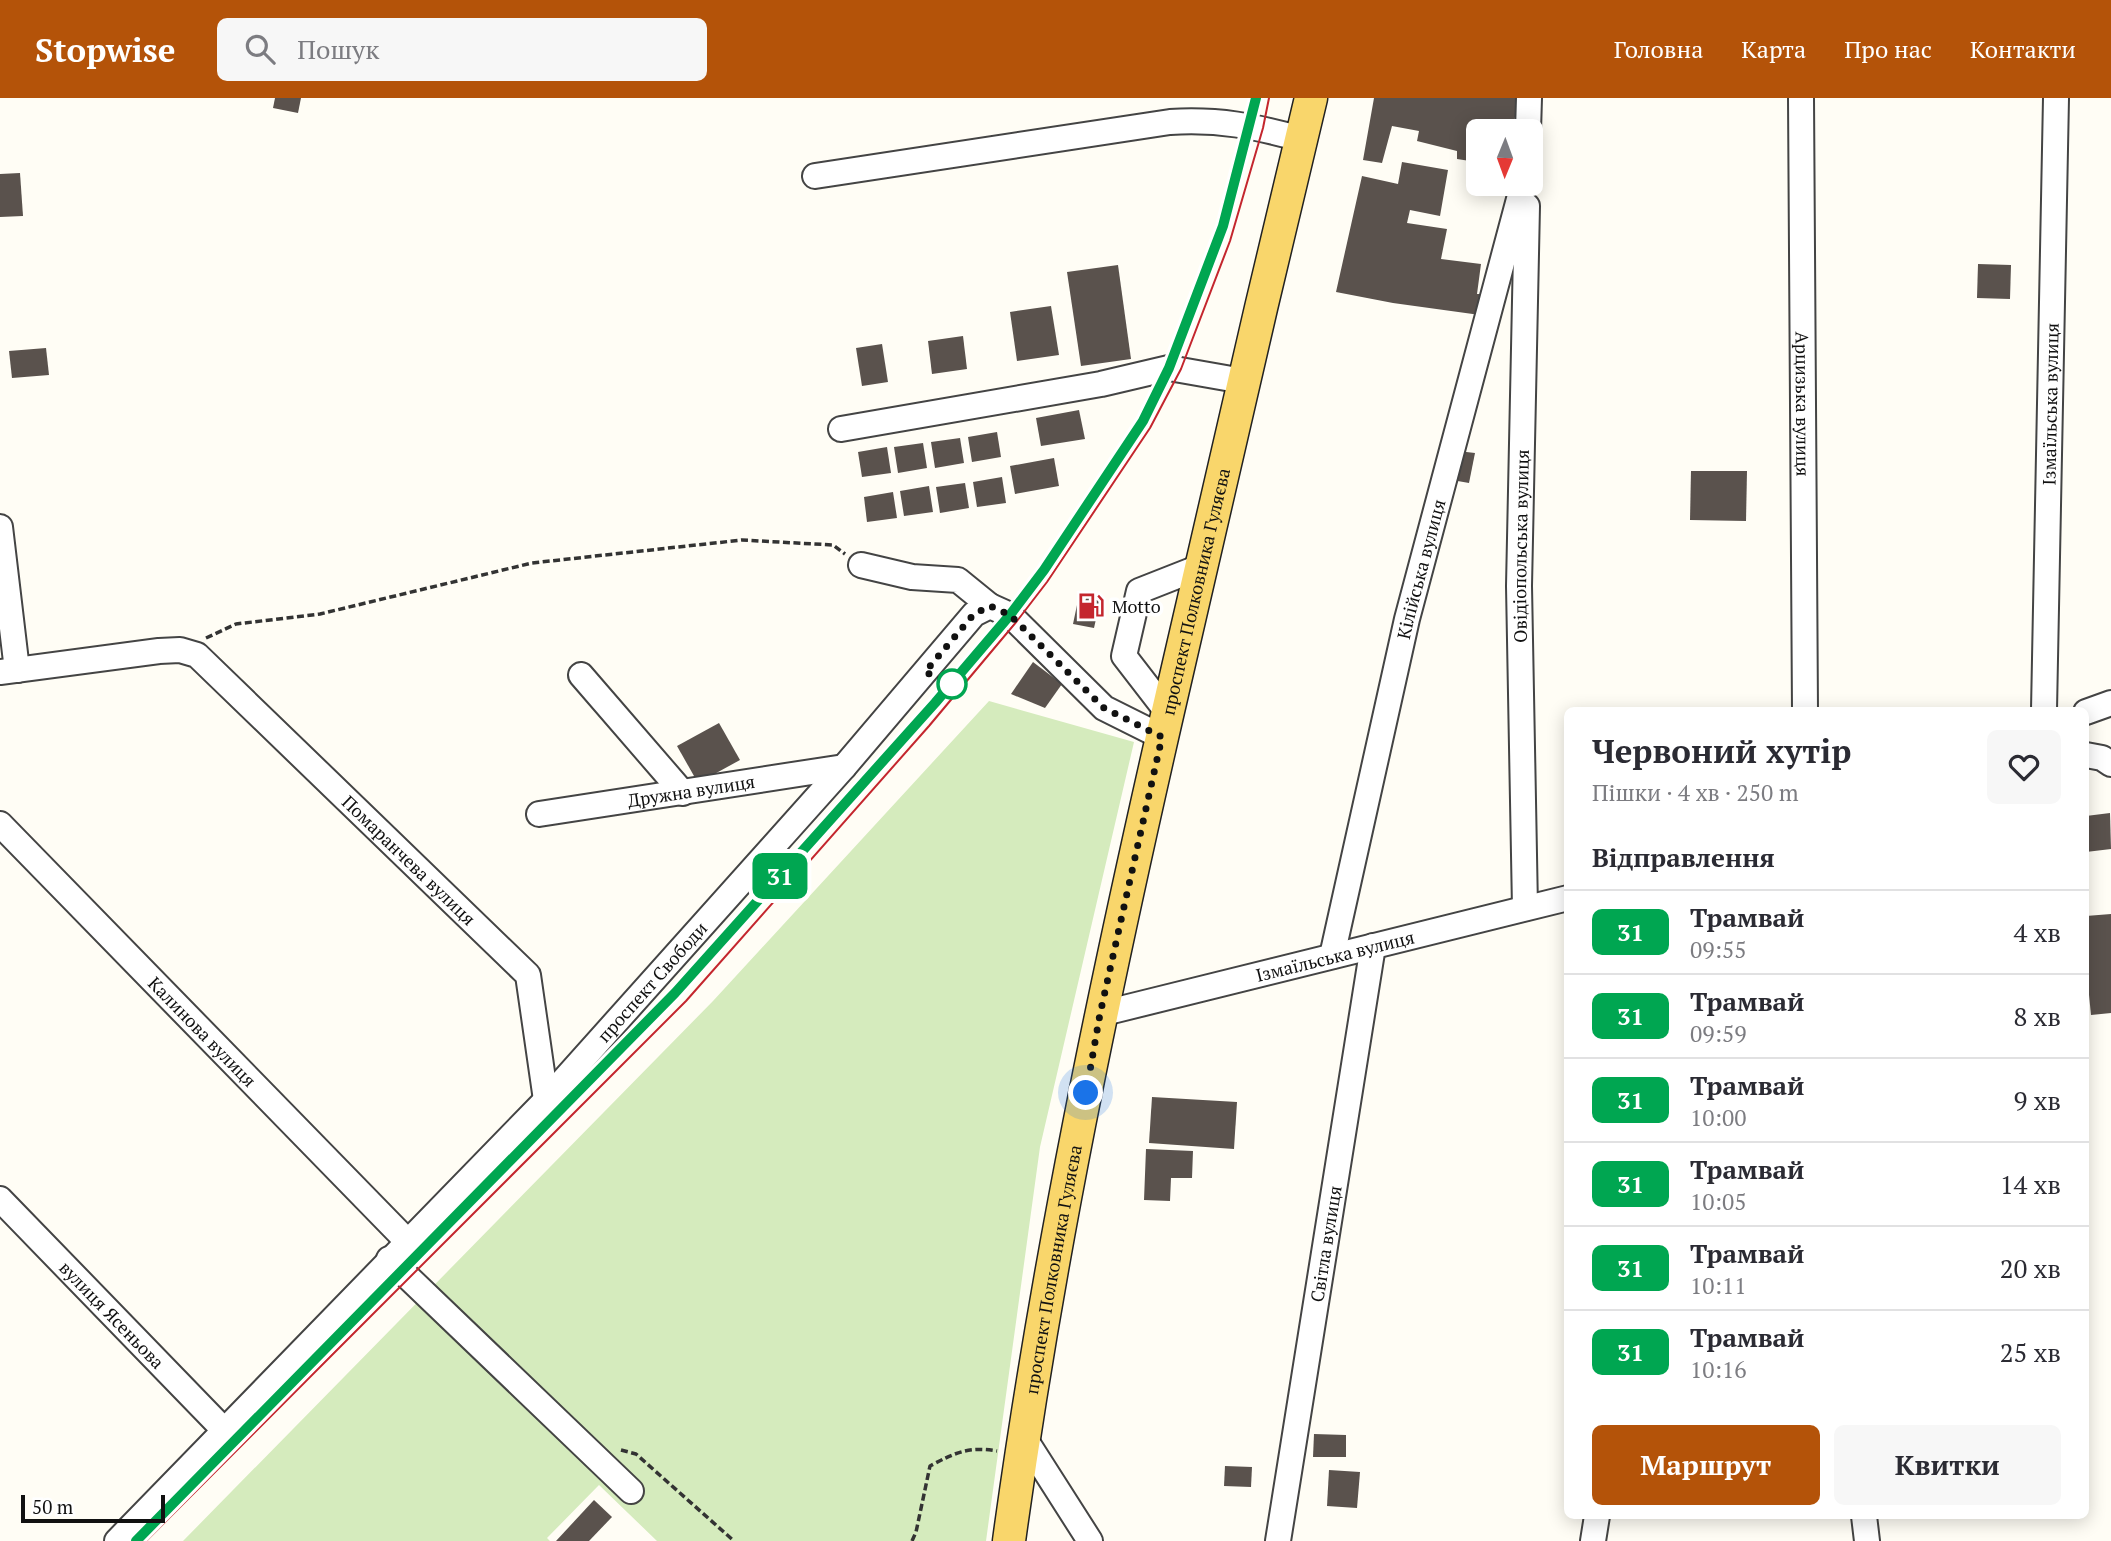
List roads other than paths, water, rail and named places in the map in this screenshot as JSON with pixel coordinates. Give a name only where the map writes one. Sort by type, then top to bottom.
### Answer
[{"type":"main road","name":"проспект Полковника Гуляєва","points":[[1009,1541],[1022,1446],[1100,1014],[1200,567],[1311,98]]},
{"type":"street","points":[[1528,119],[1529,98]]},
{"type":"street","name":"Арцизька вулиця","points":[[1801,98],[1805,707]]},
{"type":"street","name":"Ізмаїльська вулиця","points":[[2044,707],[2056,98]]},
{"type":"street","points":[[815,176],[1170,122],[1204,120],[1251,125],[1301,139]]},
{"type":"street","name":"Кілійська вулиця","points":[[1332,956],[1407,619],[1522,196]]},
{"type":"street","name":"Овідіопольська вулиця","points":[[1525,196],[1519,586],[1525,908]]},
{"type":"street","points":[[841,429],[1101,384],[1169,368],[1243,381]]},
{"type":"street","points":[[0,527],[8,671]]},
{"type":"street","points":[[862,565],[912,577],[958,580],[990,606],[1010,615],[1104,708],[1165,725]]},
{"type":"street","points":[[1165,725],[1124,656],[1139,591],[1200,567]]},
{"type":"street","name":"проспект Свободи","points":[[117,1541],[546,1100],[844,767],[974,614],[990,606]]},
{"type":"street","name":"Помаранчева вулиця","points":[[8,671],[143,652],[189,652],[528,975],[546,1100]]},
{"type":"street","points":[[581,675],[682,793]]},
{"type":"street","points":[[2089,711],[2111,703]]},
{"type":"street","points":[[2089,756],[2102,758],[2111,764]]},
{"type":"street","name":"Дружна вулиця","points":[[539,814],[844,767]]},
{"type":"street","name":"Калинова вулиця","points":[[0,824],[407,1241]]},
{"type":"street","name":"Ізмаїльська вулиця","points":[[1100,1014],[1564,899]]},
{"type":"street","name":"Світла вулиця","points":[[1278,1541],[1373,946]]},
{"type":"street","name":"вулиця Ясеньова","points":[[0,1199],[225,1431]]},
{"type":"street","points":[[389,1259],[631,1491]]},
{"type":"street","points":[[1022,1446],[1090,1541]]},
{"type":"street","points":[[1593,1541],[1597,1519]]},
{"type":"street","points":[[1864,1519],[1867,1541]]},
{"type":"tram line","points":[[1157,392],[1183,331],[1223,221],[1245,148],[1256,98]]},
{"type":"tram line","name":"31","points":[[136,1541],[675,993],[935,703],[1010,615],[1044,570],[1143,421],[1169,368],[1223,226],[1256,98]]},
{"type":"tram line","points":[[146,1541],[686,1001],[929,726],[1017,621],[1047,582],[1150,428],[1181,369],[1230,241],[1263,128],[1269,98]]},
{"type":"tram line","points":[[404,1268],[675,993],[981,649]]},
{"type":"place","name":"Motto","points":[[1091,606]]}]
